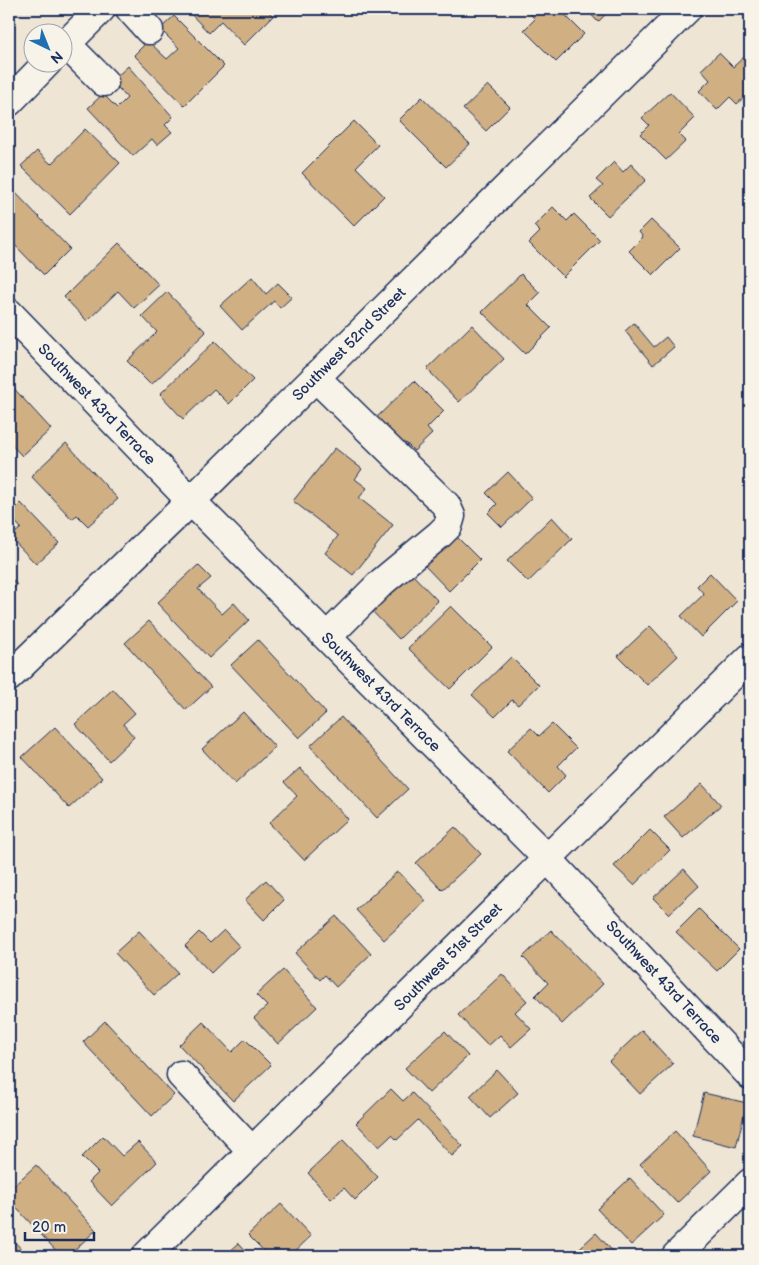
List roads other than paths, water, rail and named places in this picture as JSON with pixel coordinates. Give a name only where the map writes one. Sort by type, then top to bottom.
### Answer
[{"type":"street","points":[[72,38],[101,9]]},
{"type":"street","points":[[130,9],[149,30]]},
{"type":"street","name":"Southwest 52nd Street","points":[[9,677],[191,501],[687,9]]},
{"type":"street","points":[[72,60],[104,82]]},
{"type":"street","points":[[9,102],[38,72]]},
{"type":"street","name":"Southwest 43rd Terrace","points":[[9,313],[191,501],[548,858],[750,1075]]},
{"type":"street","points":[[315,377],[446,504],[451,516],[448,526],[440,534],[382,582],[327,637]]},
{"type":"street","name":"Southwest 51st Street","points":[[146,1256],[750,658]]},
{"type":"street","points":[[181,1075],[252,1151]]},
{"type":"street","points":[[676,1256],[750,1183]]}]
